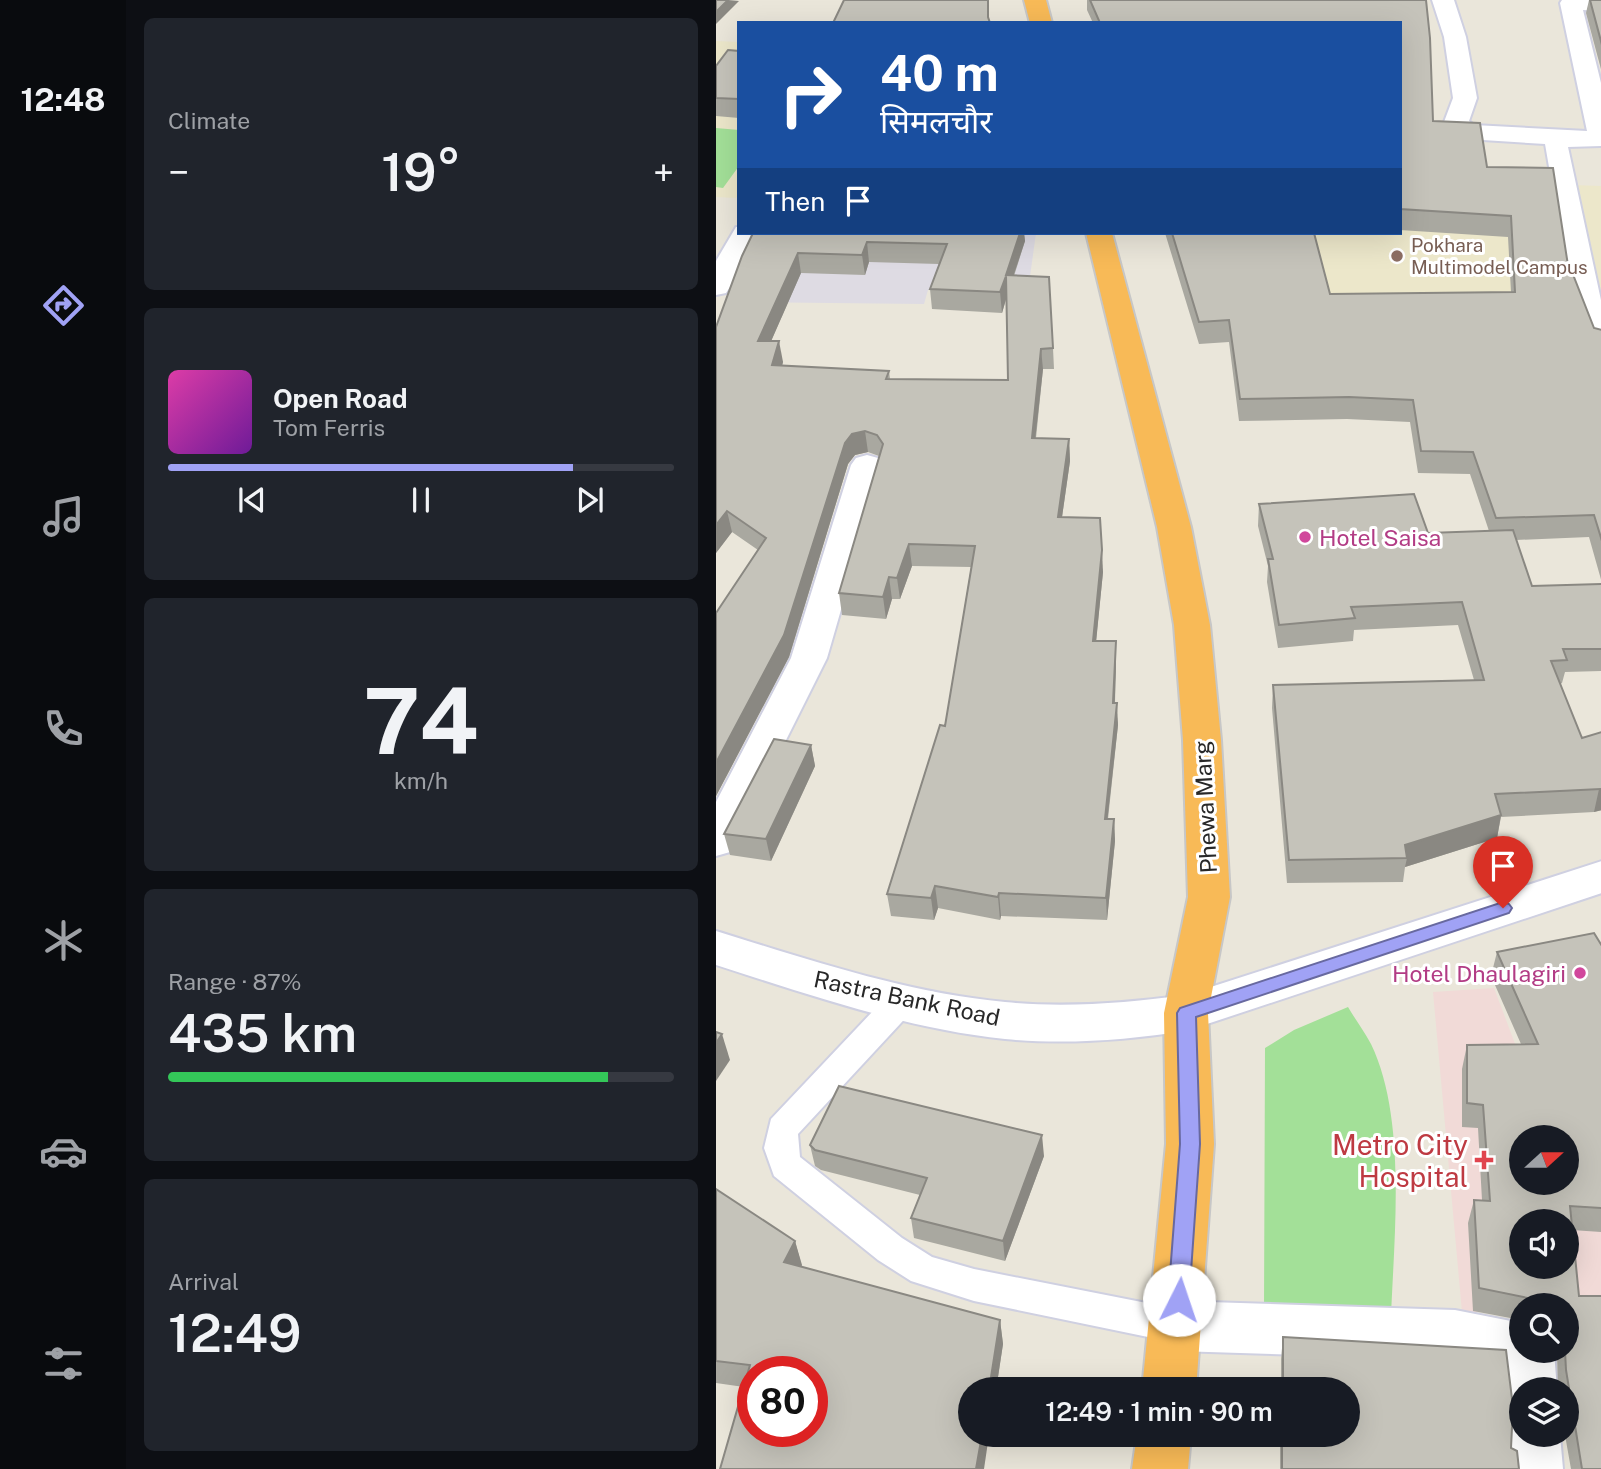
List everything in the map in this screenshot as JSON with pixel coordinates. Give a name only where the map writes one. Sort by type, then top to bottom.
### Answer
[{"type":"highway","points":[[1035,0],[1040,21]]},
{"type":"highway","name":"Phewa Marg","points":[[1100,235],[1174,527],[1192,625],[1202,740],[1209,897],[1186,1013],[1190,1144],[1177,1326],[1171,1377]]},
{"type":"highway","points":[[1159,1469],[1162,1447]]},
{"type":"street","points":[[1443,0],[1455,37],[1465,98],[1456,122],[1467,132],[1561,138],[1601,139],[1571,3],[1601,5]]},
{"type":"street","points":[[1561,138],[1555,146],[1587,305],[1601,341]]},
{"type":"street","points":[[716,287],[744,235]]},
{"type":"street","points":[[716,841],[809,658],[867,465]]},
{"type":"street","name":"Rastra Bank Road","points":[[716,948],[821,981],[902,1001],[1000,1019],[1139,1021],[1186,1013],[1601,877]]},
{"type":"street","points":[[1177,1326],[1455,1335],[1509,1346]]},
{"type":"street","points":[[1534,1447],[1535,1469]]},
{"type":"lane","points":[[902,1001],[782,1129],[780,1148],[786,1166],[890,1249],[923,1270],[974,1285],[1177,1326]]},
{"type":"shaded area","points":[[716,41],[737,42],[737,197],[716,197]]},
{"type":"shaded area","name":"Pokhara Multimodel Campus","points":[[1402,178],[1551,181],[1572,291],[1303,341],[1267,235],[1402,235]]},
{"type":"shaded area","points":[[1572,185],[1601,186],[1601,315]]},
{"type":"shaded area","points":[[760,235],[1036,235],[1028,291],[928,290],[924,304],[734,302]]},
{"type":"shaded area","name":"Metro City Hospital","points":[[1494,988],[1523,1065],[1601,1053],[1601,1306],[1579,1306],[1579,1293],[1509,1293],[1509,1312],[1462,1312],[1433,992]]},
{"type":"green space","points":[[716,128],[737,130],[737,169],[723,188],[716,187]]},
{"type":"green space","points":[[1348,1007],[1371,1044],[1390,1107],[1396,1178],[1391,1317],[1264,1309],[1265,1048],[1294,1030]]},
{"type":"building","points":[[716,0],[728,0],[716,12]]},
{"type":"building","points":[[844,0],[988,0],[989,21],[834,21]]},
{"type":"building","points":[[1090,0],[1426,0],[1433,121],[1480,123],[1487,167],[1553,168],[1569,272],[1572,272],[1594,328],[1602,330],[1602,541],[1594,515],[1496,518],[1473,452],[1421,451],[1413,400],[1349,397],[1240,399],[1229,320],[1199,322],[1173,235],[1315,235],[1330,294],[1515,292],[1511,216],[1402,209],[1402,21],[1099,21]]},
{"type":"building","points":[[1590,0],[1602,0],[1602,45]]},
{"type":"building","points":[[728,50],[737,51],[737,99],[716,98],[716,66]]},
{"type":"building","points":[[752,235],[1019,235],[1006,275],[1049,277],[1053,348],[1041,349],[1032,438],[1069,439],[1058,517],[1100,518],[1102,550],[1093,641],[1116,641],[1113,703],[1117,703],[1105,819],[1114,819],[1106,898],[999,893],[998,897],[935,886],[931,898],[887,894],[940,725],[945,726],[975,546],[909,544],[897,578],[889,577],[883,597],[839,593],[883,444],[877,435],[865,431],[852,434],[845,443],[784,635],[716,763],[716,613],[766,538],[727,511],[716,525],[716,327]],"holes":[[[867,242],[947,244],[930,289],[1000,292],[1006,276],[1008,380],[886,379],[889,371],[772,365],[779,341],[758,341],[798,253],[862,255]]]},
{"type":"building","points":[[1414,494],[1428,533],[1513,530],[1532,586],[1602,584],[1602,649],[1563,649],[1567,660],[1551,661],[1582,738],[1602,732],[1602,789],[1495,794],[1501,815],[1405,845],[1407,858],[1289,860],[1273,685],[1484,680],[1462,602],[1351,607],[1355,618],[1279,625],[1268,559],[1273,559],[1259,504]]},
{"type":"building","points":[[774,739],[811,745],[766,839],[724,834]]},
{"type":"building","points":[[1594,933],[1602,946],[1602,1208],[1570,1206],[1570,1209],[1509,1209],[1509,1279],[1577,1279],[1579,1293],[1509,1294],[1479,1288],[1474,1200],[1490,1201],[1483,1105],[1467,1103],[1467,1045],[1538,1044],[1497,952]]},
{"type":"building","points":[[716,1032],[722,1034],[716,1043]]},
{"type":"building","points":[[839,1086],[1042,1135],[1003,1241],[911,1218],[927,1178],[815,1150],[810,1145]]},
{"type":"building","points":[[716,1189],[795,1241],[784,1262],[1000,1320],[991,1377],[958,1377],[958,1447],[980,1447],[976,1469],[720,1469],[737,1410],[737,1447],[828,1447],[828,1356],[737,1356],[737,1363],[716,1361]]},
{"type":"building","points":[[1579,1296],[1602,1296],[1602,1469],[1582,1469],[1578,1447],[1579,1377],[1567,1377],[1566,1363],[1579,1363]]},
{"type":"building","points":[[1283,1337],[1506,1350],[1509,1377],[1509,1447],[1517,1451],[1519,1469],[1282,1469],[1282,1447],[1360,1447],[1360,1377],[1283,1377]]},
{"type":"place","name":"Pokhara Multimodel Campus","points":[[1397,256]]},
{"type":"place","name":"Hotel Saisa","points":[[1305,537]]},
{"type":"place","name":"Hotel Dhaulagiri","points":[[1580,973]]},
{"type":"place","name":"Metro City Hospital","points":[[1484,1160]]},
{"type":"route","points":[[1179,1300],[1190,1144],[1186,1013],[1503,908]]}]
